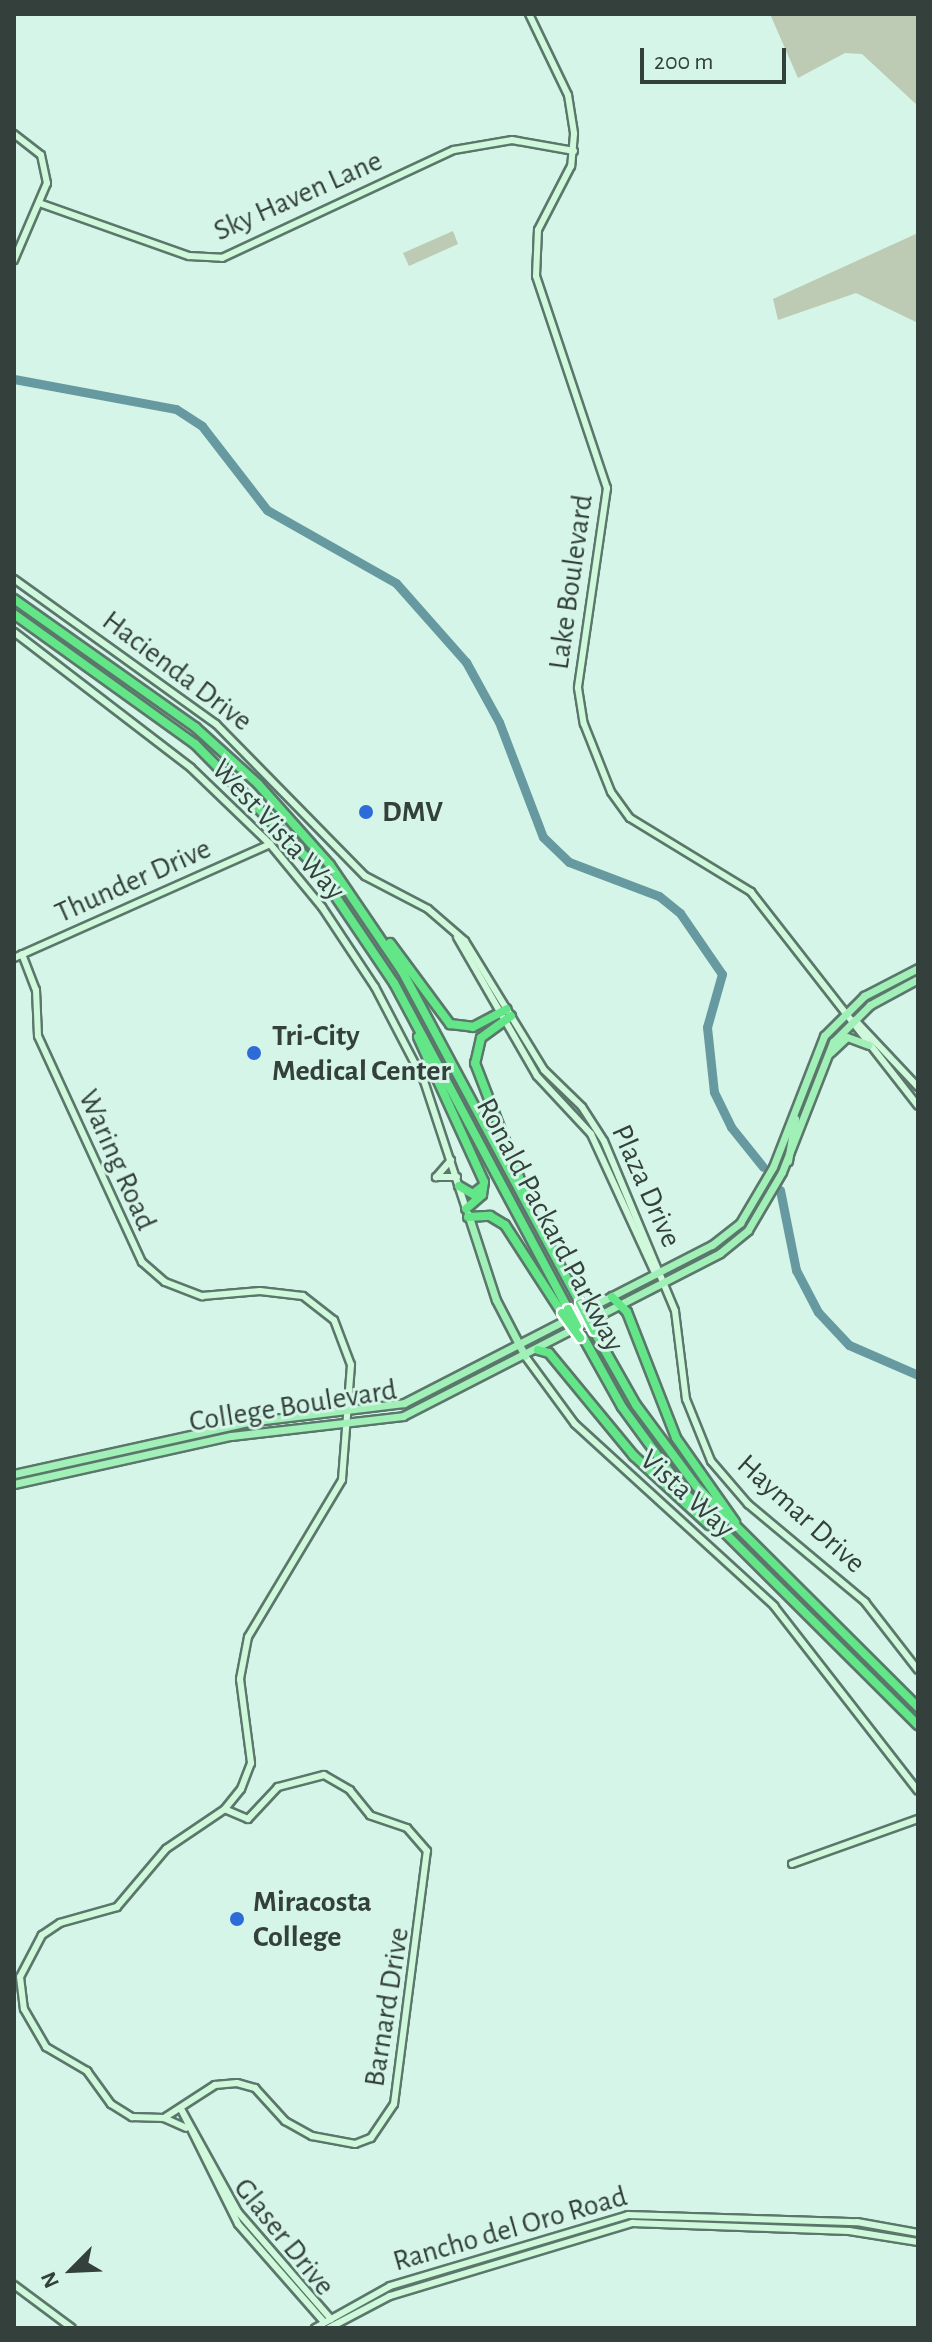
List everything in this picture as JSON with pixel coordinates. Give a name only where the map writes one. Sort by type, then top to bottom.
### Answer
[{"type":"highway","name":"Ronald Packard Parkway","points":[[14,599],[227,754],[309,840],[363,909],[594,1331],[666,1448],[741,1533],[918,1707]]},
{"type":"highway","name":"Ronald Packard Parkway","points":[[14,614],[162,717],[250,795],[334,892],[413,1020],[565,1311],[653,1452],[748,1557],[918,1725]]},
{"type":"highway","points":[[363,909],[445,1020],[466,1028],[506,1015]]},
{"type":"highway","points":[[506,1015],[481,1038],[475,1063],[530,1211]]},
{"type":"highway","points":[[413,1020],[484,1182],[482,1195],[467,1213]]},
{"type":"highway","points":[[458,1182],[473,1194],[484,1182]]},
{"type":"highway","points":[[467,1213],[490,1216],[505,1225],[565,1311]]},
{"type":"highway","points":[[612,1297],[623,1305],[676,1438],[741,1533]]},
{"type":"highway","points":[[538,1350],[549,1353],[634,1456],[748,1557]]},
{"type":"main road","name":"Lake Boulevard","points":[[529,14],[570,103],[574,151],[538,230],[535,262],[607,488],[578,688],[584,724],[611,792],[630,818],[742,883],[855,1020]]},
{"type":"main road","points":[[14,134],[36,149],[45,165],[42,204],[14,260]]},
{"type":"main road","name":"Sky Haven Lane","points":[[42,204],[189,256],[222,258],[454,150],[512,140],[574,151]]},
{"type":"main road","name":"Hacienda Drive","points":[[14,579],[209,718],[303,809]]},
{"type":"main road","name":"West Vista Way","points":[[14,632],[148,732],[270,844],[322,907],[375,987],[424,1081],[467,1213]]},
{"type":"main road","name":"Plaza Drive","points":[[303,809],[365,876],[428,909],[457,937],[544,1070],[591,1117],[658,1274]]},
{"type":"main road","name":"Thunder Drive","points":[[14,958],[270,844]]},
{"type":"main road","name":"Waring Road","points":[[22,954],[36,990],[38,1036],[142,1262],[165,1282],[202,1296],[284,1291],[317,1304],[334,1320],[348,1350],[350,1423]]},
{"type":"main road","name":"College Boulevard","points":[[14,1474],[248,1422],[350,1413],[422,1396],[723,1238],[735,1228],[773,1167],[793,1117],[810,1061],[847,1011],[918,968]]},
{"type":"main road","name":"College Boulevard","points":[[14,1484],[231,1436],[350,1423],[419,1411],[720,1253],[734,1243],[758,1215],[788,1161],[820,1068],[855,1020],[918,979]]},
{"type":"main road","name":"Plaza Drive","points":[[506,1015],[537,1076],[584,1122],[620,1203],[663,1284]]},
{"type":"main road","points":[[855,1020],[869,1045],[918,1106]]},
{"type":"main road","points":[[855,1020],[918,1087]]},
{"type":"main road","points":[[820,1068],[847,1037],[869,1045]]},
{"type":"main road","points":[[584,1122],[591,1117]]},
{"type":"main road","points":[[788,1161],[793,1117]]},
{"type":"main road","points":[[451,1160],[436,1177],[458,1182]]},
{"type":"main road","points":[[620,1203],[630,1206]]},
{"type":"main road","name":"Vista Way","points":[[467,1213],[519,1345],[575,1424],[774,1606],[918,1791]]},
{"type":"main road","points":[[734,1243],[735,1228]]},
{"type":"main road","points":[[720,1253],[723,1238]]},
{"type":"main road","name":"Haymar Drive","points":[[663,1284],[679,1329],[686,1399],[711,1461],[748,1504],[865,1602],[918,1670]]},
{"type":"main road","points":[[191,2135],[181,2122],[122,2112],[87,2071],[35,2033],[24,2009],[20,1977],[42,1935],[60,1923],[117,1907],[166,1849],[225,1809],[251,1763],[240,1679],[248,1637],[342,1480],[350,1423]]},
{"type":"main road","name":"Barnard Drive","points":[[164,2118],[215,2085],[237,2083],[255,2088],[285,2121],[312,2136],[355,2144],[371,2138],[392,2115],[420,1937],[427,1851],[407,1828],[359,1807],[333,1778],[318,1775],[278,1787],[248,1819],[225,1809]]},
{"type":"main road","points":[[792,1864],[918,1819]]},
{"type":"main road","name":"Glaser Drive","points":[[181,2109],[191,2135],[238,2224],[329,2324]]},
{"type":"main road","name":"Glaser Drive","points":[[181,2109],[238,2212],[329,2324]]},
{"type":"main road","name":"Rancho del Oro Road","points":[[329,2324],[390,2286],[628,2215],[857,2222],[918,2233]]},
{"type":"main road","name":"Rancho del Oro Road","points":[[315,2328],[390,2296],[632,2223],[849,2231],[918,2242]]},
{"type":"main road","points":[[14,2285],[72,2328]]},
{"type":"green space","points":[[770,14],[918,14],[918,106],[862,54],[845,53],[798,78]]},
{"type":"green space","points":[[453,231],[458,244],[409,266],[403,253]]},
{"type":"green space","points":[[918,233],[918,323],[856,293],[778,320],[773,299]]},
{"type":"waterway","points":[[14,379],[176,409],[202,426],[267,510],[396,583],[466,662],[499,722],[543,837],[569,862],[659,896],[680,913],[722,974],[707,1027],[714,1092],[731,1127],[763,1167]]},
{"type":"waterway","points":[[780,1190],[796,1270],[818,1312],[849,1345],[918,1375]]},
{"type":"place","name":"DMV","points":[[366,812]]},
{"type":"place","name":"Tri-City Medical Center","points":[[254,1053]]},
{"type":"place","name":"Miracosta College","points":[[237,1919]]}]
